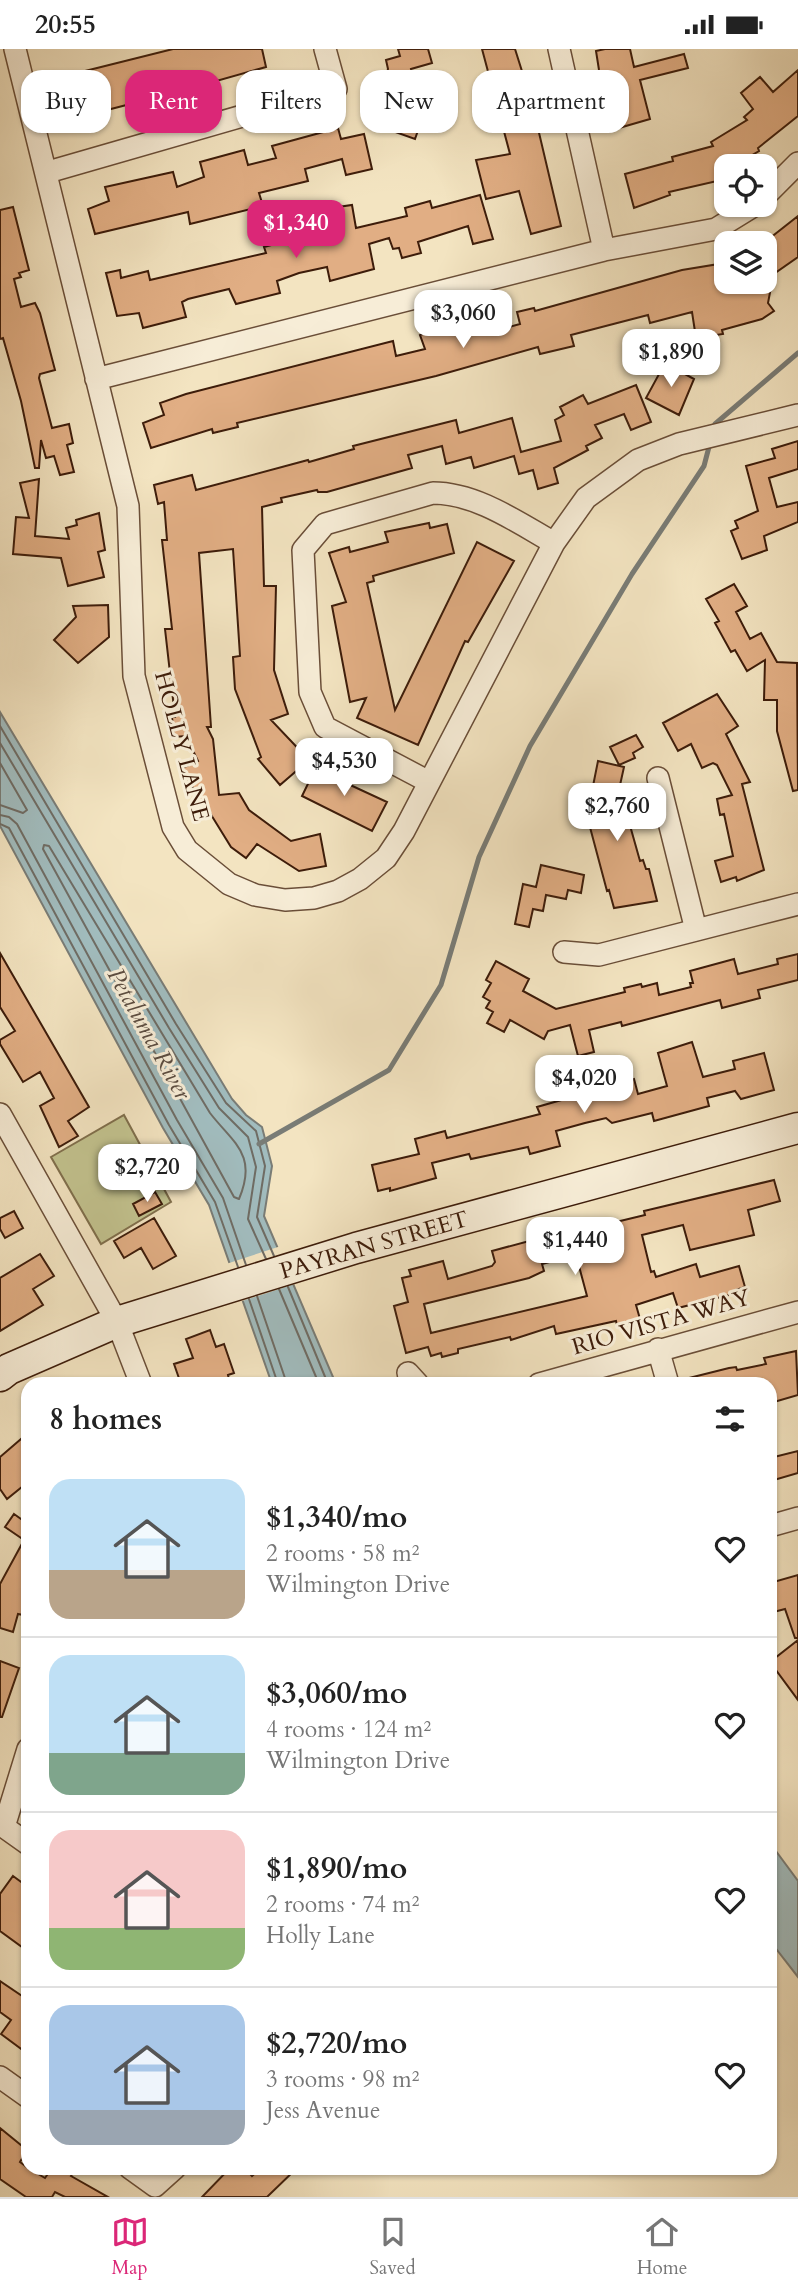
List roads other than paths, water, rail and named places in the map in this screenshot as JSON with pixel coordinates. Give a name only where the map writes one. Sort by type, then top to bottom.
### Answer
[{"type":"main road","name":"PAYRAN STREET","points":[[0,1376],[9,1369],[117,1322],[210,1293],[356,1248],[798,1128]]},
{"type":"street","name":"HOLLY LANE","points":[[15,49],[48,172],[128,506],[134,676],[173,827],[187,851],[229,884],[255,895],[285,900],[314,898],[338,891],[360,879],[386,858],[404,831],[554,543],[586,498],[638,460],[679,445],[798,415]]},
{"type":"street","points":[[48,172],[336,89],[325,49]]},
{"type":"street","points":[[559,49],[604,250]]},
{"type":"street","points":[[777,184],[798,163]]},
{"type":"street","points":[[96,379],[604,250],[716,229],[736,217]]},
{"type":"street","points":[[429,782],[325,727],[310,692],[303,550],[325,524],[433,493],[451,493],[484,505],[554,543]]},
{"type":"street","points":[[658,778],[696,930]]},
{"type":"street","points":[[564,953],[599,955],[798,904]]},
{"type":"street","points":[[0,1114],[117,1322],[138,1377]]},
{"type":"street","name":"RIO VISTA WAY","points":[[563,1377],[798,1312]]},
{"type":"street","points":[[658,1349],[666,1377]]},
{"type":"street","points":[[777,1524],[798,1518]]},
{"type":"street","points":[[21,1772],[4,1827],[21,1839]]},
{"type":"street","points":[[0,2077],[21,2092]]},
{"type":"street","points":[[140,2175],[155,2186],[167,2175]]},
{"type":"water","name":"Petaluma River","points":[[0,712],[232,1099],[246,1115],[262,1127],[272,1166],[264,1216],[333,1377],[270,1377],[209,1205],[163,1128],[0,826]]},
{"type":"water","points":[[777,1852],[798,1881],[798,1977],[777,1950]]},
{"type":"waterway","points":[[713,430],[715,424],[798,353]]},
{"type":"waterway","points":[[259,1144],[389,1070],[441,985],[479,857],[530,746],[632,574],[704,466],[710,443]]}]
